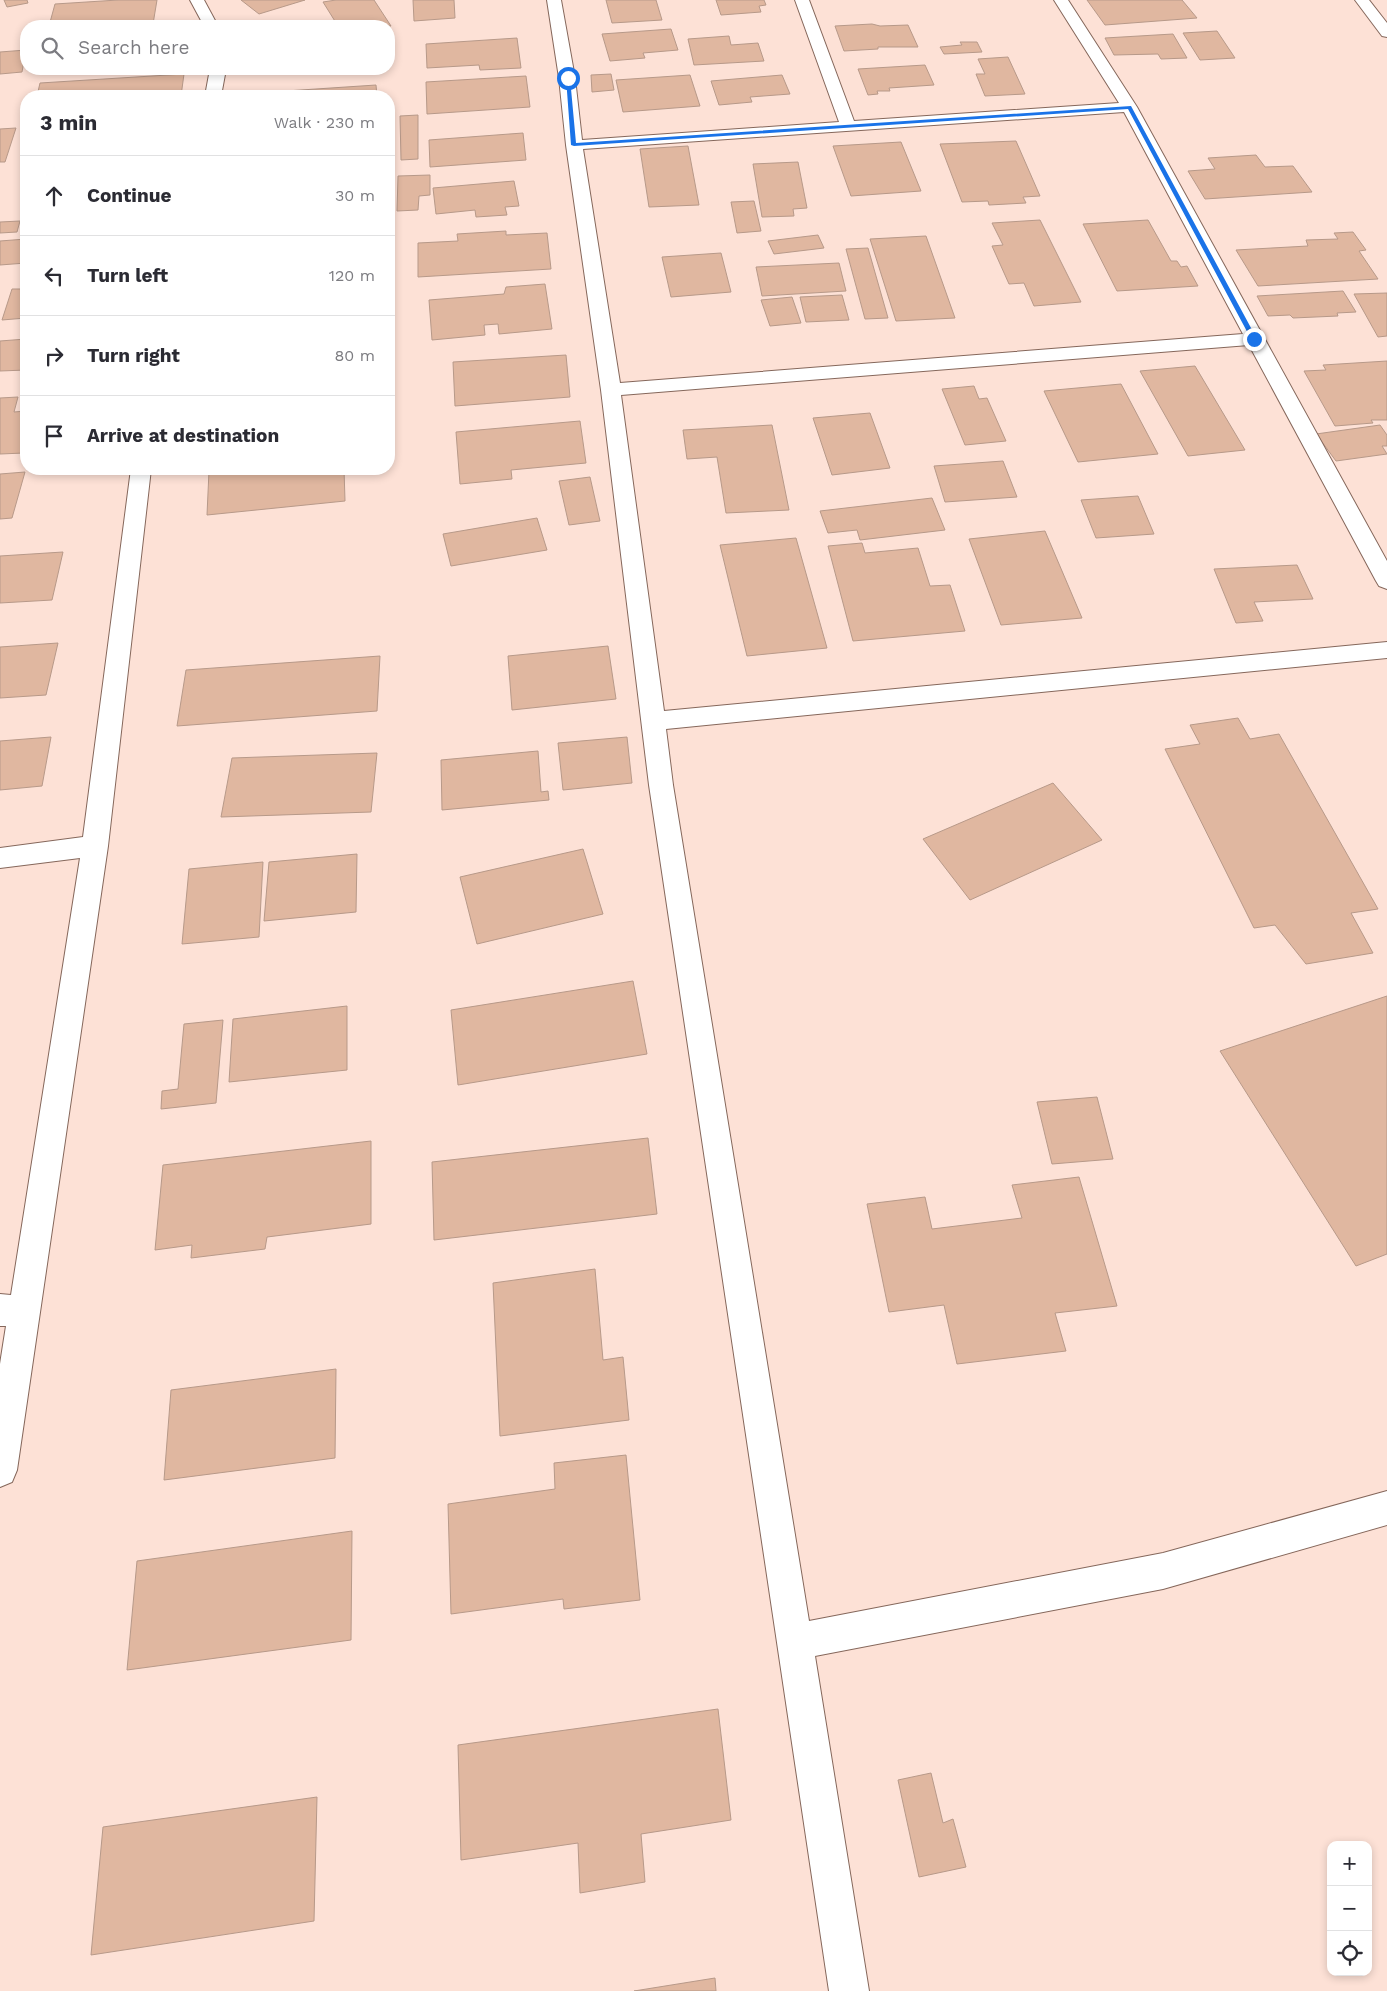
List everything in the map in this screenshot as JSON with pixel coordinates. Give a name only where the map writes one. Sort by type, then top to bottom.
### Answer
[{"type":"street","points":[[197,0],[208,20]]},
{"type":"street","points":[[554,0],[568,78],[574,145],[611,390],[661,785],[849,1991]]},
{"type":"street","points":[[802,0],[848,126]]},
{"type":"street","points":[[1061,0],[1129,107],[1387,581]]},
{"type":"street","points":[[1362,0],[1387,33]]},
{"type":"street","points":[[214,90],[217,75]]},
{"type":"street","points":[[574,145],[1129,107]]},
{"type":"street","points":[[611,390],[1254,339]]},
{"type":"street","points":[[0,1470],[12,1311],[95,846],[140,475]]},
{"type":"street","points":[[653,721],[1387,650]]},
{"type":"street","points":[[0,858],[95,846]]},
{"type":"street","points":[[794,1642],[1163,1571],[1387,1508]]},
{"type":"building","points":[[4,0],[27,0],[28,3],[7,7]]},
{"type":"building","points":[[118,0],[157,0],[154,20],[51,20],[55,4]]},
{"type":"building","points":[[241,0],[305,0],[259,14]]},
{"type":"building","points":[[374,0],[387,20],[334,20],[323,2]]},
{"type":"building","points":[[413,0],[454,0],[455,18],[414,21]]},
{"type":"building","points":[[606,0],[656,0],[662,20],[612,23]]},
{"type":"building","points":[[716,0],[764,0],[766,5],[759,6],[761,12],[721,15]]},
{"type":"building","points":[[1087,0],[1182,0],[1197,18],[1105,25]]},
{"type":"building","points":[[872,24],[880,26],[908,25],[918,47],[878,47],[878,49],[844,51],[835,26]]},
{"type":"building","points":[[671,29],[678,50],[643,53],[645,58],[610,61],[602,34]]},
{"type":"building","points":[[1217,31],[1235,58],[1200,60],[1183,33]]},
{"type":"building","points":[[1173,34],[1187,58],[1161,59],[1158,54],[1114,55],[1105,38]]},
{"type":"building","points":[[729,36],[731,45],[758,43],[764,61],[694,65],[688,39]]},
{"type":"building","points":[[517,38],[521,68],[480,70],[479,65],[427,68],[426,44]]},
{"type":"building","points":[[960,42],[977,42],[982,52],[944,54],[940,47],[962,45]]},
{"type":"building","points":[[20,50],[20,72],[0,74],[0,52]]},
{"type":"building","points":[[1008,57],[1025,94],[985,96],[976,74],[985,74],[978,59]]},
{"type":"building","points":[[925,65],[934,85],[889,88],[890,91],[877,91],[878,94],[868,95],[858,69]]},
{"type":"building","points":[[611,74],[614,90],[592,92],[591,75]]},
{"type":"building","points":[[184,75],[182,90],[38,90],[40,83]]},
{"type":"building","points":[[690,75],[700,106],[623,112],[616,80]]},
{"type":"building","points":[[782,75],[790,94],[750,97],[752,102],[719,105],[711,81]]},
{"type":"building","points":[[526,76],[530,107],[427,114],[426,82]]},
{"type":"building","points":[[376,85],[376,90],[301,90]]},
{"type":"building","points":[[418,115],[418,159],[401,160],[400,116]]},
{"type":"building","points":[[16,128],[5,162],[0,162],[0,129]]},
{"type":"building","points":[[523,133],[526,160],[430,167],[429,140]]},
{"type":"building","points":[[1016,141],[1040,196],[1023,197],[1026,203],[989,205],[988,201],[962,202],[940,144]]},
{"type":"building","points":[[901,142],[921,191],[851,196],[833,146]]},
{"type":"building","points":[[688,146],[699,205],[649,207],[640,149]]},
{"type":"building","points":[[1256,155],[1265,167],[1293,166],[1312,192],[1205,199],[1188,171],[1215,169],[1208,158]]},
{"type":"building","points":[[798,162],[807,208],[793,209],[794,216],[762,217],[753,164]]},
{"type":"building","points":[[430,175],[430,195],[419,196],[418,210],[397,211],[398,176]]},
{"type":"building","points":[[514,181],[519,206],[505,207],[507,215],[476,217],[475,210],[436,214],[433,188]]},
{"type":"building","points":[[754,201],[761,231],[737,233],[731,202]]},
{"type":"building","points":[[1040,220],[1081,302],[1034,306],[1024,283],[1009,284],[992,246],[1003,245],[992,223]]},
{"type":"building","points":[[1148,220],[1171,261],[1177,261],[1181,267],[1187,266],[1198,286],[1117,291],[1083,224]]},
{"type":"building","points":[[20,221],[17,232],[0,233],[0,222]]},
{"type":"building","points":[[506,231],[506,235],[547,233],[551,269],[418,277],[418,243],[458,241],[457,234]]},
{"type":"building","points":[[1353,232],[1366,250],[1359,251],[1378,279],[1258,286],[1236,250],[1308,246],[1306,240],[1338,239],[1334,233]]},
{"type":"building","points":[[818,235],[824,248],[774,254],[768,241]]},
{"type":"building","points":[[926,236],[955,318],[896,321],[870,239]]},
{"type":"building","points":[[20,239],[20,263],[0,265],[0,241]]},
{"type":"building","points":[[868,248],[888,318],[865,319],[846,249]]},
{"type":"building","points":[[721,253],[731,292],[671,297],[662,257]]},
{"type":"building","points":[[839,263],[846,291],[762,296],[756,267]]},
{"type":"building","points":[[545,284],[552,329],[499,334],[498,324],[484,325],[485,335],[432,340],[429,300],[504,294],[506,287]]},
{"type":"building","points":[[12,289],[20,289],[20,318],[2,320]]},
{"type":"building","points":[[1343,291],[1356,312],[1337,313],[1338,316],[1293,318],[1290,315],[1268,316],[1257,296]]},
{"type":"building","points":[[1387,293],[1387,336],[1378,337],[1354,294]]},
{"type":"building","points":[[842,295],[849,320],[806,322],[800,297]]},
{"type":"building","points":[[792,297],[801,323],[770,326],[761,300]]},
{"type":"building","points":[[20,339],[20,370],[0,371],[0,341]]},
{"type":"building","points":[[566,355],[570,397],[455,406],[453,362]]},
{"type":"building","points":[[1387,361],[1387,420],[1371,420],[1373,423],[1335,426],[1304,371],[1326,370],[1323,365]]},
{"type":"building","points":[[1195,366],[1245,450],[1188,456],[1140,371]]},
{"type":"building","points":[[1121,384],[1158,454],[1078,462],[1044,391]]},
{"type":"building","points":[[974,386],[979,399],[987,398],[1006,441],[965,445],[942,389]]},
{"type":"building","points":[[18,397],[14,412],[20,412],[20,453],[0,454],[0,398]]},
{"type":"building","points":[[870,413],[890,468],[832,475],[813,418]]},
{"type":"building","points":[[580,421],[586,463],[511,470],[512,479],[460,484],[456,432]]},
{"type":"building","points":[[772,425],[789,510],[726,513],[717,457],[687,459],[683,430]]},
{"type":"building","points":[[1380,425],[1387,435],[1387,446],[1382,446],[1387,454],[1336,461],[1316,434]]},
{"type":"building","points":[[1003,461],[1017,497],[945,502],[934,466]]},
{"type":"building","points":[[20,472],[20,475],[24,475],[12,518],[0,519],[0,474]]},
{"type":"building","points":[[209,475],[344,475],[345,501],[207,515]]},
{"type":"building","points":[[590,477],[600,521],[569,525],[559,481]]},
{"type":"building","points":[[1138,496],[1154,534],[1096,538],[1081,500]]},
{"type":"building","points":[[932,498],[945,530],[860,540],[857,530],[828,533],[820,511]]},
{"type":"building","points":[[537,518],[547,550],[451,566],[443,534]]},
{"type":"building","points":[[1045,531],[1082,618],[1001,625],[969,539]]},
{"type":"building","points":[[796,538],[827,648],[747,656],[720,545]]},
{"type":"building","points":[[862,543],[865,553],[918,548],[930,586],[950,585],[965,631],[853,641],[828,546]]},
{"type":"building","points":[[63,552],[52,600],[0,603],[0,556]]},
{"type":"building","points":[[1297,565],[1313,599],[1254,602],[1263,621],[1236,623],[1214,569]]},
{"type":"building","points":[[58,643],[46,695],[0,698],[0,647]]},
{"type":"building","points":[[608,646],[616,699],[512,710],[508,656]]},
{"type":"building","points":[[380,656],[377,711],[177,726],[186,670]]},
{"type":"building","points":[[1238,718],[1250,739],[1279,734],[1378,909],[1351,913],[1373,953],[1306,964],[1275,925],[1254,928],[1165,749],[1200,744],[1190,725]]},
{"type":"building","points":[[51,737],[42,786],[0,790],[0,741]]},
{"type":"building","points":[[627,737],[632,783],[563,790],[558,743]]},
{"type":"building","points":[[538,751],[541,792],[548,791],[549,800],[442,810],[441,760]]},
{"type":"building","points":[[377,753],[371,812],[221,817],[232,758]]},
{"type":"building","points":[[1053,783],[1102,840],[970,900],[923,839]]},
{"type":"building","points":[[583,849],[603,914],[477,944],[460,877]]},
{"type":"building","points":[[357,854],[356,912],[264,921],[269,862]]},
{"type":"building","points":[[263,862],[259,937],[182,944],[189,869]]},
{"type":"building","points":[[633,981],[647,1054],[458,1085],[451,1010]]},
{"type":"building","points":[[1387,996],[1387,1254],[1356,1266],[1220,1051]]},
{"type":"building","points":[[347,1006],[347,1070],[229,1082],[233,1019]]},
{"type":"building","points":[[223,1020],[216,1103],[161,1109],[162,1091],[178,1089],[184,1024]]},
{"type":"building","points":[[1097,1097],[1113,1159],[1052,1164],[1037,1102]]},
{"type":"building","points":[[648,1138],[657,1214],[434,1240],[432,1162]]},
{"type":"building","points":[[371,1141],[371,1224],[267,1237],[265,1249],[191,1258],[192,1245],[155,1250],[163,1165]]},
{"type":"building","points":[[1079,1177],[1117,1306],[1055,1313],[1066,1351],[957,1364],[944,1305],[889,1312],[867,1204],[925,1197],[932,1229],[1022,1218],[1012,1185]]},
{"type":"building","points":[[595,1269],[603,1360],[623,1357],[629,1420],[500,1436],[493,1283]]},
{"type":"building","points":[[336,1369],[335,1458],[164,1480],[171,1390]]},
{"type":"building","points":[[626,1455],[640,1600],[564,1609],[563,1599],[451,1614],[448,1504],[555,1489],[554,1463]]},
{"type":"building","points":[[352,1531],[351,1640],[127,1670],[137,1561]]},
{"type":"building","points":[[718,1709],[731,1820],[641,1834],[645,1882],[580,1893],[578,1843],[461,1860],[458,1745]]},
{"type":"building","points":[[931,1773],[943,1823],[953,1819],[966,1867],[919,1877],[898,1780]]},
{"type":"building","points":[[317,1797],[314,1921],[91,1955],[103,1827]]},
{"type":"building","points":[[715,1978],[716,1991],[634,1991]]},
{"type":"route","points":[[568,78],[574,145],[1129,107],[1254,339]]}]
